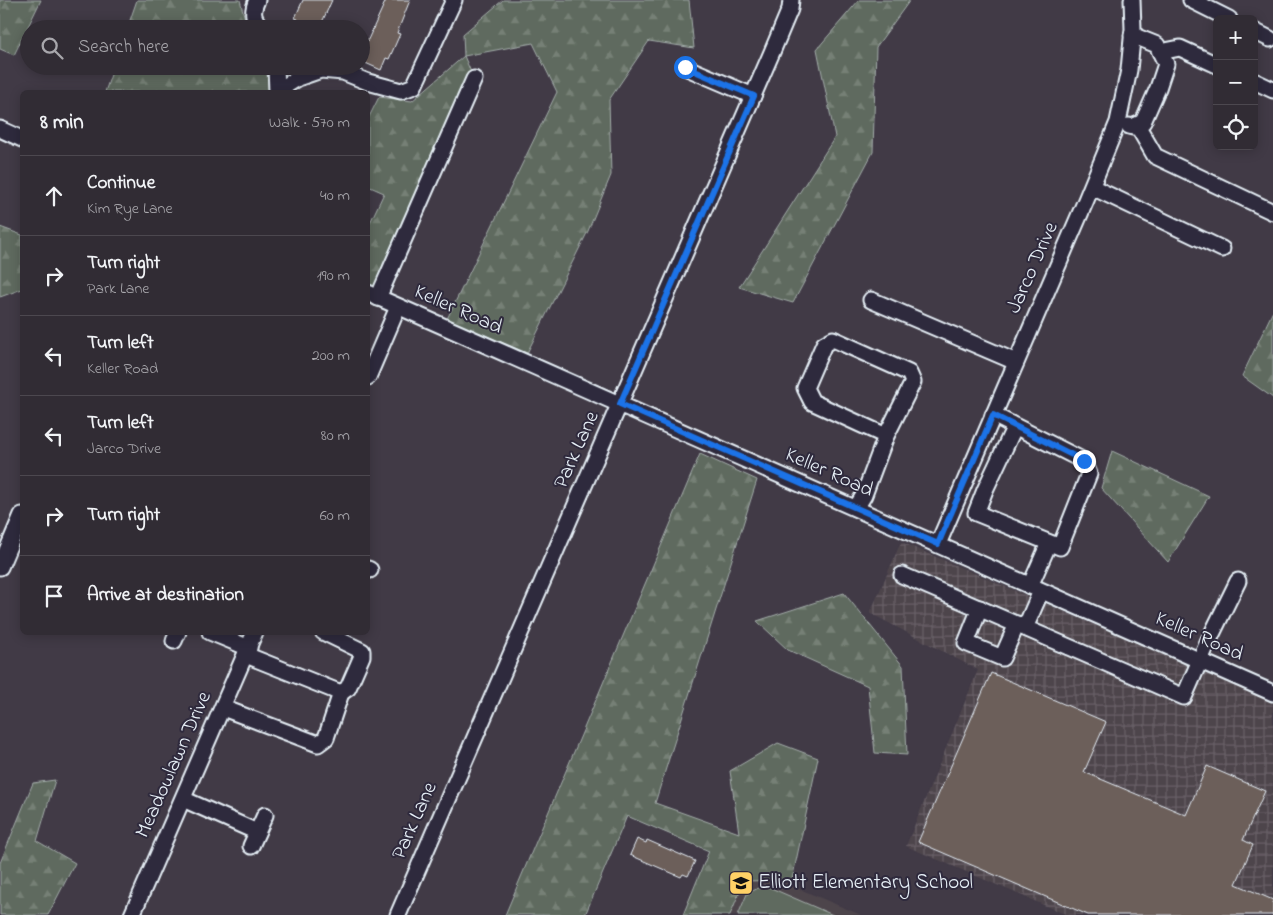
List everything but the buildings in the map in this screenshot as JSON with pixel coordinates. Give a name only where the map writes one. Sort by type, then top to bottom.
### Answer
[{"type":"street","points":[[256,20],[253,9],[257,0]]},
{"type":"street","points":[[351,75],[368,82],[401,91],[414,86],[454,0]]},
{"type":"street","name":"Park Lane","points":[[398,915],[754,96],[792,0]]},
{"type":"street","name":"Jarco Drive","points":[[938,544],[1092,187],[1118,122],[1129,70],[1132,0]]},
{"type":"street","points":[[1191,0],[1221,15]]},
{"type":"street","points":[[1258,33],[1270,38]]},
{"type":"street","points":[[1118,122],[1133,128],[1143,122],[1166,64],[1157,45],[1132,35]]},
{"type":"street","points":[[1160,52],[1180,48],[1213,63]]},
{"type":"street","points":[[685,67],[754,96]]},
{"type":"street","points":[[276,75],[277,90]]},
{"type":"street","points":[[283,90],[287,85],[307,75]]},
{"type":"street","points":[[373,295],[474,79]]},
{"type":"street","points":[[1258,84],[1273,90]]},
{"type":"street","points":[[1137,125],[1155,156],[1273,212]]},
{"type":"street","points":[[0,129],[20,138]]},
{"type":"street","points":[[1092,187],[1222,249]]},
{"type":"street","name":"Keller Road","points":[[373,295],[938,544],[1035,589],[1272,691]]},
{"type":"street","points":[[871,300],[1016,362]]},
{"type":"street","points":[[370,372],[398,306]]},
{"type":"street","points":[[856,508],[864,495],[886,436],[912,382],[909,373],[833,339],[824,344],[805,388],[812,402],[886,436]]},
{"type":"street","points":[[993,415],[1015,426],[1084,461],[1089,474],[1060,547],[976,513],[1015,426]]},
{"type":"street","points":[[0,567],[20,520]]},
{"type":"street","points":[[980,608],[966,643],[1002,658],[1021,626],[1035,589],[1048,543]]},
{"type":"street","points":[[902,575],[1184,697],[1199,660],[1238,581]]},
{"type":"street","points":[[216,635],[341,693]]},
{"type":"street","name":"Meadowlawn Drive","points":[[132,915],[254,635]]},
{"type":"street","points":[[223,708],[318,744],[326,738],[341,693],[348,688],[362,656],[362,651],[329,635]]},
{"type":"street","points":[[183,799],[254,839],[265,815]]},
{"type":"shaded area","points":[[901,542],[1273,701],[1273,915],[1067,915],[906,846],[978,670],[870,613]]},
{"type":"shaded area","name":"Elliott Elementary School","points":[[710,851],[861,915],[682,915]]},
{"type":"green space","points":[[0,0],[41,0],[31,20],[20,20],[20,43],[14,55],[0,49]]},
{"type":"green space","points":[[137,0],[240,0],[245,20],[130,20]]},
{"type":"green space","points":[[503,0],[689,0],[694,48],[649,41],[609,100],[611,175],[588,231],[527,353],[447,319],[557,92],[533,43],[464,56],[463,34]]},
{"type":"green space","points":[[859,0],[910,0],[876,47],[873,152],[793,303],[739,287],[835,137],[817,49]]},
{"type":"green space","points":[[464,56],[474,79],[378,298],[370,294],[370,223],[384,193],[370,187],[370,115],[379,97],[412,101]]},
{"type":"green space","points":[[111,75],[276,75],[277,90],[106,90]]},
{"type":"green space","points":[[0,227],[20,234],[20,290],[0,297]]},
{"type":"green space","points":[[1273,311],[1273,398],[1242,376]]},
{"type":"green space","points":[[1112,451],[1209,496],[1168,562],[1101,488]]},
{"type":"green space","points":[[700,454],[757,480],[655,803],[739,833],[730,771],[778,743],[818,758],[792,880],[744,881],[730,915],[683,915],[709,851],[627,816],[585,915],[505,915]]},
{"type":"green space","points":[[844,593],[903,666],[907,755],[875,753],[868,686],[788,650],[757,621]]},
{"type":"green space","points":[[55,780],[37,841],[75,863],[48,915],[0,915],[0,863],[33,783]]},
{"type":"green space","points":[[764,885],[833,915],[738,915],[747,894]]},
{"type":"place","name":"Elliott Elementary School","points":[[741,883]]},
{"type":"route","points":[[685,67],[754,96],[620,404],[938,544],[993,415],[1084,461]]}]
